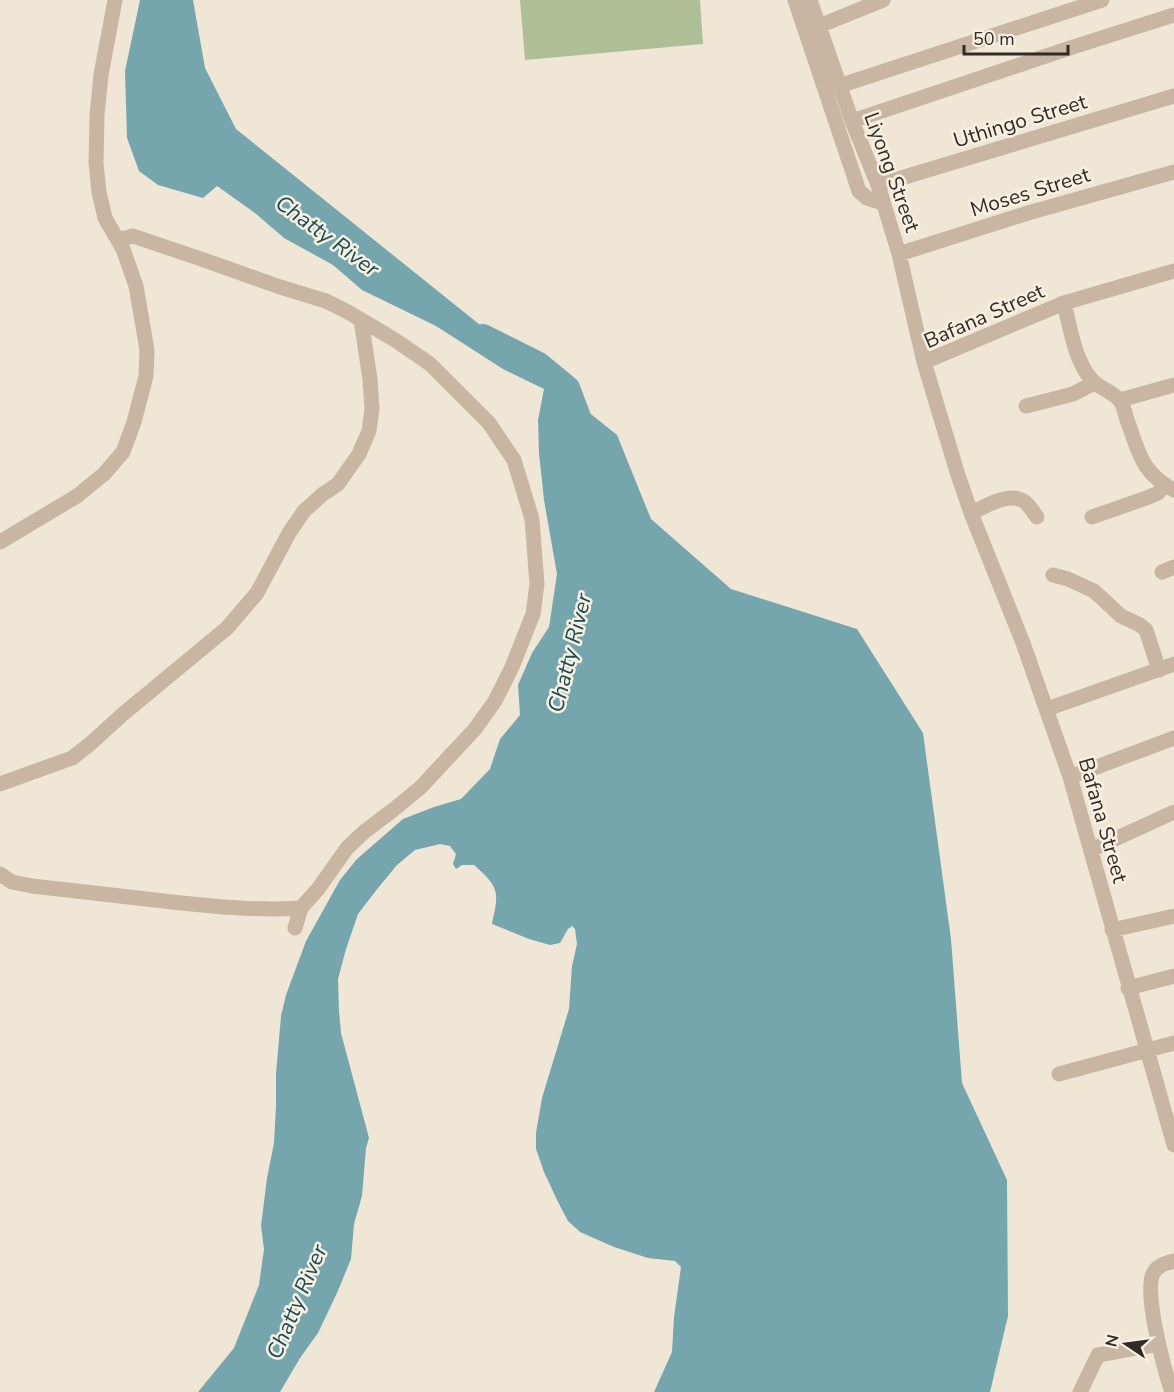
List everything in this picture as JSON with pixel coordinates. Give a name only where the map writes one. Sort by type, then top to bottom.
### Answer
[{"type":"street","points":[[0,542],[77,496],[104,474],[123,452],[146,376],[147,350],[136,286],[123,249],[105,218],[96,163],[101,75],[115,0]]},
{"type":"street","points":[[795,0],[859,191],[867,198],[883,202]]},
{"type":"street","name":"Liyong Street","points":[[810,0],[852,121],[878,185],[899,254],[924,362]]},
{"type":"street","points":[[819,26],[883,0]]},
{"type":"street","points":[[840,86],[1102,0]]},
{"type":"street","points":[[852,121],[1174,15]]},
{"type":"street","name":"Uthingo Street","points":[[878,185],[1174,96]]},
{"type":"street","name":"Moses Street","points":[[899,254],[1028,213],[1174,172]]},
{"type":"street","points":[[118,240],[133,236],[280,288],[326,301],[395,340],[430,364],[489,423],[514,460],[532,519],[537,584],[533,614],[495,701],[475,729],[420,788],[347,848],[318,889],[301,908],[295,928]]},
{"type":"street","name":"Bafana Street","points":[[1174,271],[1064,303],[924,362],[971,513],[1023,643],[1070,777],[1128,988],[1171,1125],[1174,1145]]},
{"type":"street","points":[[1064,303],[1080,363],[1086,374],[1094,383],[1120,400],[1140,457],[1155,478],[1169,487],[1149,497],[1092,518]]},
{"type":"street","points":[[0,784],[72,758],[227,628],[257,593],[304,511],[338,484],[359,454],[369,431],[372,409],[370,379],[361,320]]},
{"type":"street","points":[[1026,406],[1073,394],[1094,383]]},
{"type":"street","points":[[1120,400],[1174,385]]},
{"type":"street","points":[[971,513],[1003,499],[1016,498],[1029,506],[1037,517]]},
{"type":"street","points":[[1053,575],[1094,591],[1121,616],[1146,630],[1159,670]]},
{"type":"street","points":[[1047,709],[1174,664]]},
{"type":"street","points":[[1070,777],[1174,738]]},
{"type":"street","points":[[1091,850],[1174,812]]},
{"type":"street","points":[[0,874],[12,882],[32,886],[237,908],[301,908]]},
{"type":"street","points":[[1112,930],[1174,916]]},
{"type":"street","points":[[1128,988],[1174,976]]},
{"type":"street","points":[[1059,1074],[1174,1043]]},
{"type":"street","points":[[1172,1392],[1158,1344],[1152,1303],[1152,1276],[1161,1266],[1174,1261]]},
{"type":"street","points":[[1080,1392],[1098,1356],[1158,1344]]},
{"type":"green space","points":[[520,0],[700,0],[703,44],[525,60]]},
{"type":"water","points":[[140,0],[193,0],[205,68],[236,129],[617,435],[651,519],[731,589],[857,629],[923,733],[951,939],[962,1083],[1007,1180],[1008,1316],[990,1392],[654,1392],[672,1352],[681,1267],[675,1261],[648,1258],[614,1247],[580,1232],[568,1221],[544,1172],[536,1149],[536,1133],[542,1098],[569,1009],[572,966],[577,944],[575,929],[572,926],[560,943],[550,945],[492,924],[496,906],[493,885],[474,865],[462,865],[456,869],[453,864],[456,854],[450,846],[440,844],[415,850],[397,865],[358,914],[338,979],[341,1033],[369,1138],[362,1196],[354,1224],[351,1259],[337,1293],[318,1333],[280,1392],[198,1392],[234,1348],[259,1285],[264,1249],[261,1226],[274,1143],[276,1074],[281,1016],[286,995],[306,941],[340,880],[357,859],[403,819],[461,799],[490,769],[500,739],[520,715],[518,685],[532,653],[549,627],[557,574],[544,500],[539,453],[538,420],[544,389],[503,369],[436,326],[362,290],[333,265],[284,238],[255,213],[217,186],[203,198],[158,185],[139,171],[127,138],[125,71]]},
{"type":"waterway","name":"Chatty River","points":[[483,336],[539,364],[568,388],[584,430]]}]
